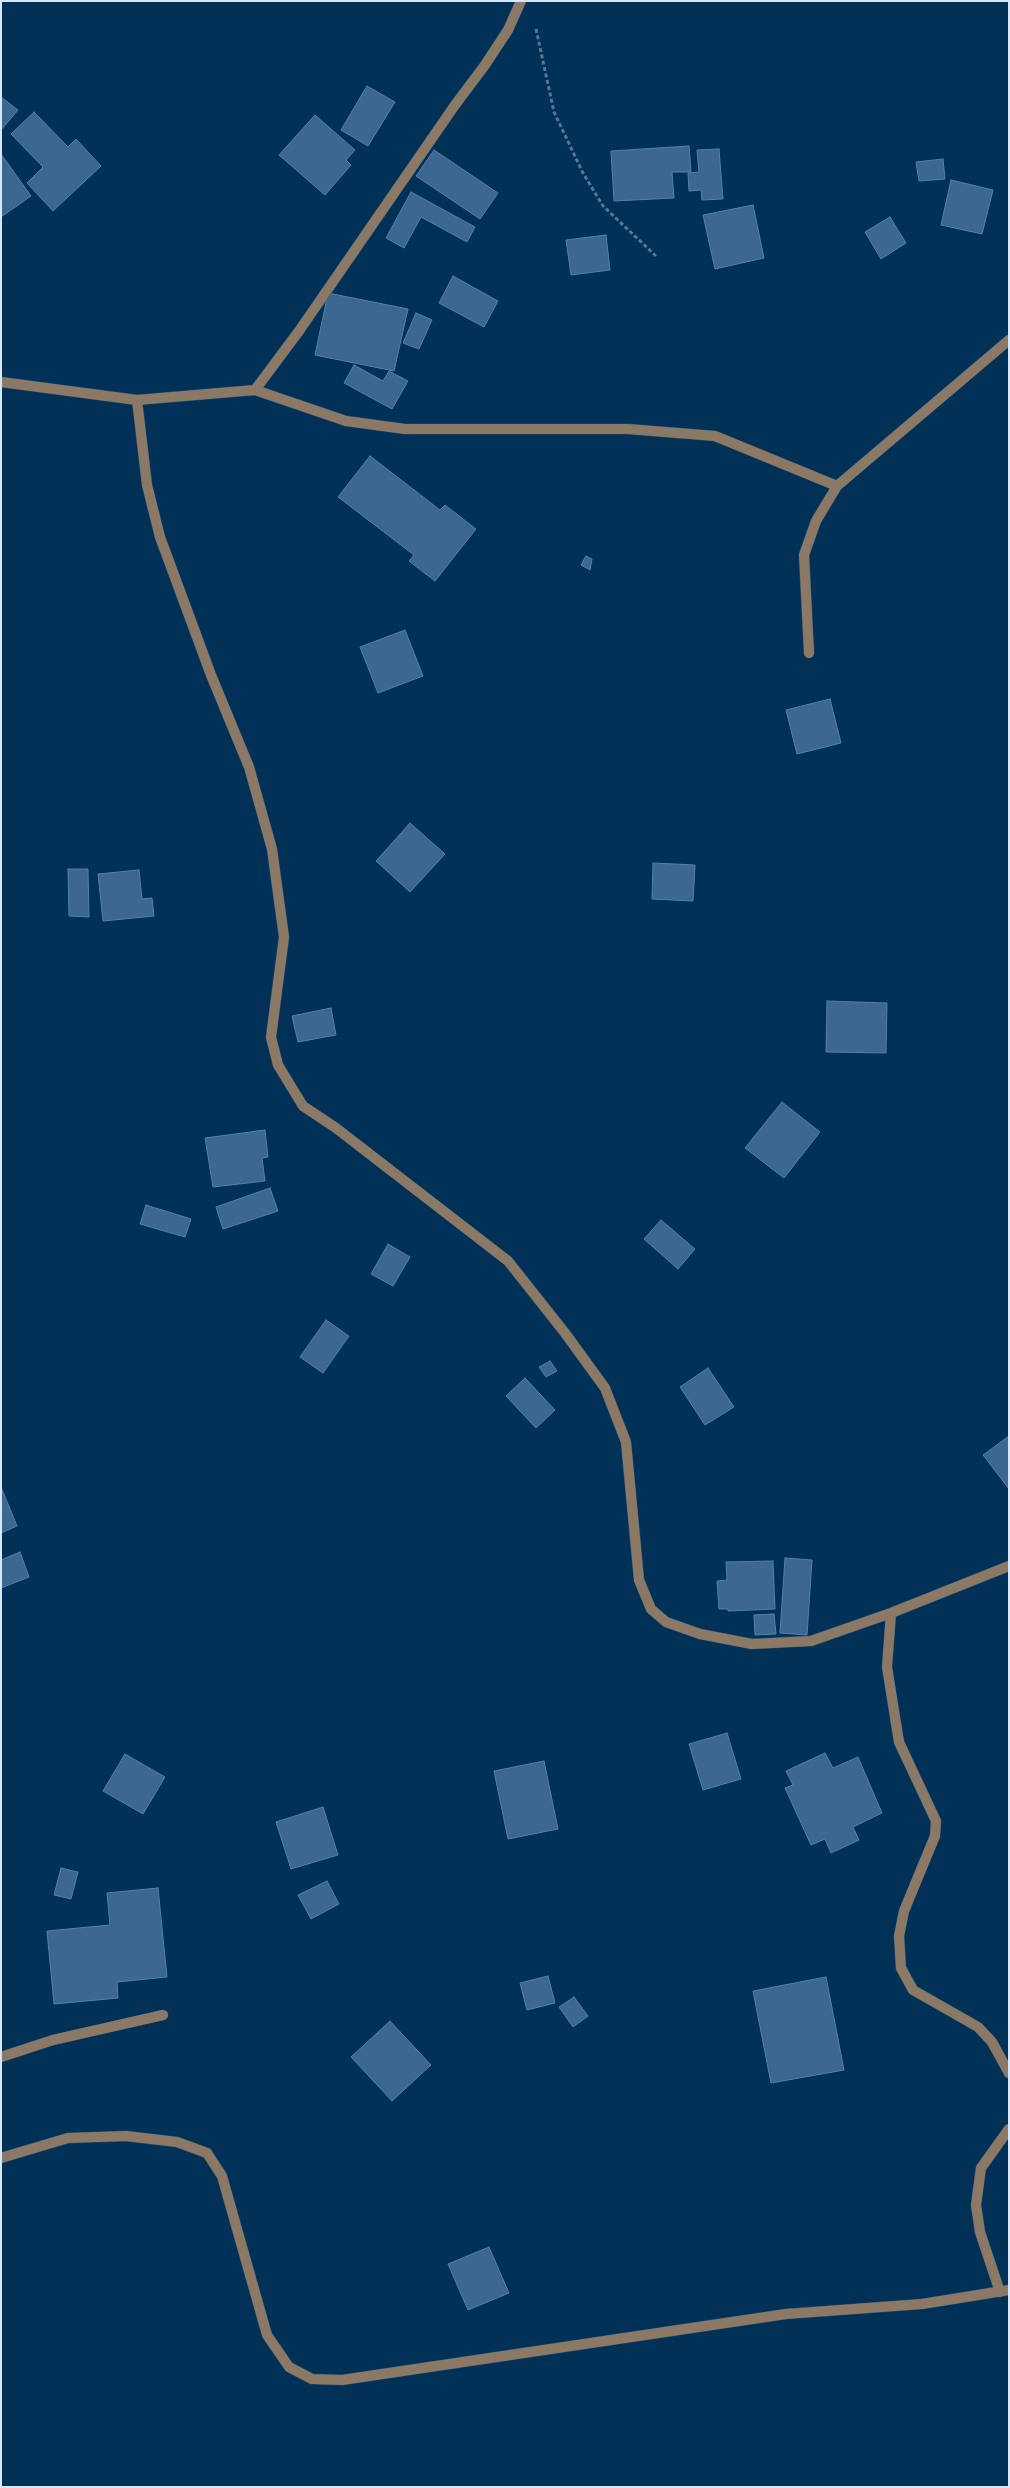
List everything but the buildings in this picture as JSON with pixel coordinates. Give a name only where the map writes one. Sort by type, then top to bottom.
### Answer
[{"type":"street","points":[[255,390],[304,324],[454,104],[485,65],[508,30],[521,1]]},
{"type":"street","points":[[809,652],[804,555],[816,521],[837,486],[1009,340]]},
{"type":"street","points":[[1,382],[137,400],[255,390],[346,421],[405,429],[628,429],[714,436],[837,486]]},
{"type":"street","points":[[137,400],[147,485],[160,537],[210,675],[249,766],[272,849],[284,938],[271,1037],[278,1065],[303,1106],[336,1128],[508,1261],[565,1333],[605,1388],[626,1442],[639,1580],[651,1609],[666,1622],[700,1634],[752,1644],[812,1641],[891,1613],[1009,1566]]},
{"type":"street","points":[[891,1613],[887,1667],[900,1742],[936,1821],[935,1836],[904,1911],[899,1936],[902,1968],[913,1990],[978,2027],[992,2042],[1009,2073]]},
{"type":"street","points":[[1,2056],[53,2040],[162,2015]]},
{"type":"street","points":[[1,2158],[68,2138],[126,2136],[177,2142],[207,2153],[222,2176],[267,2335],[289,2367],[312,2378],[342,2380],[786,2314],[922,2304],[1004,2291],[980,2232],[976,2205],[981,2168],[1009,2129]]},
{"type":"path","points":[[535,19],[539,47],[554,112],[583,173],[603,206],[656,256]]}]
